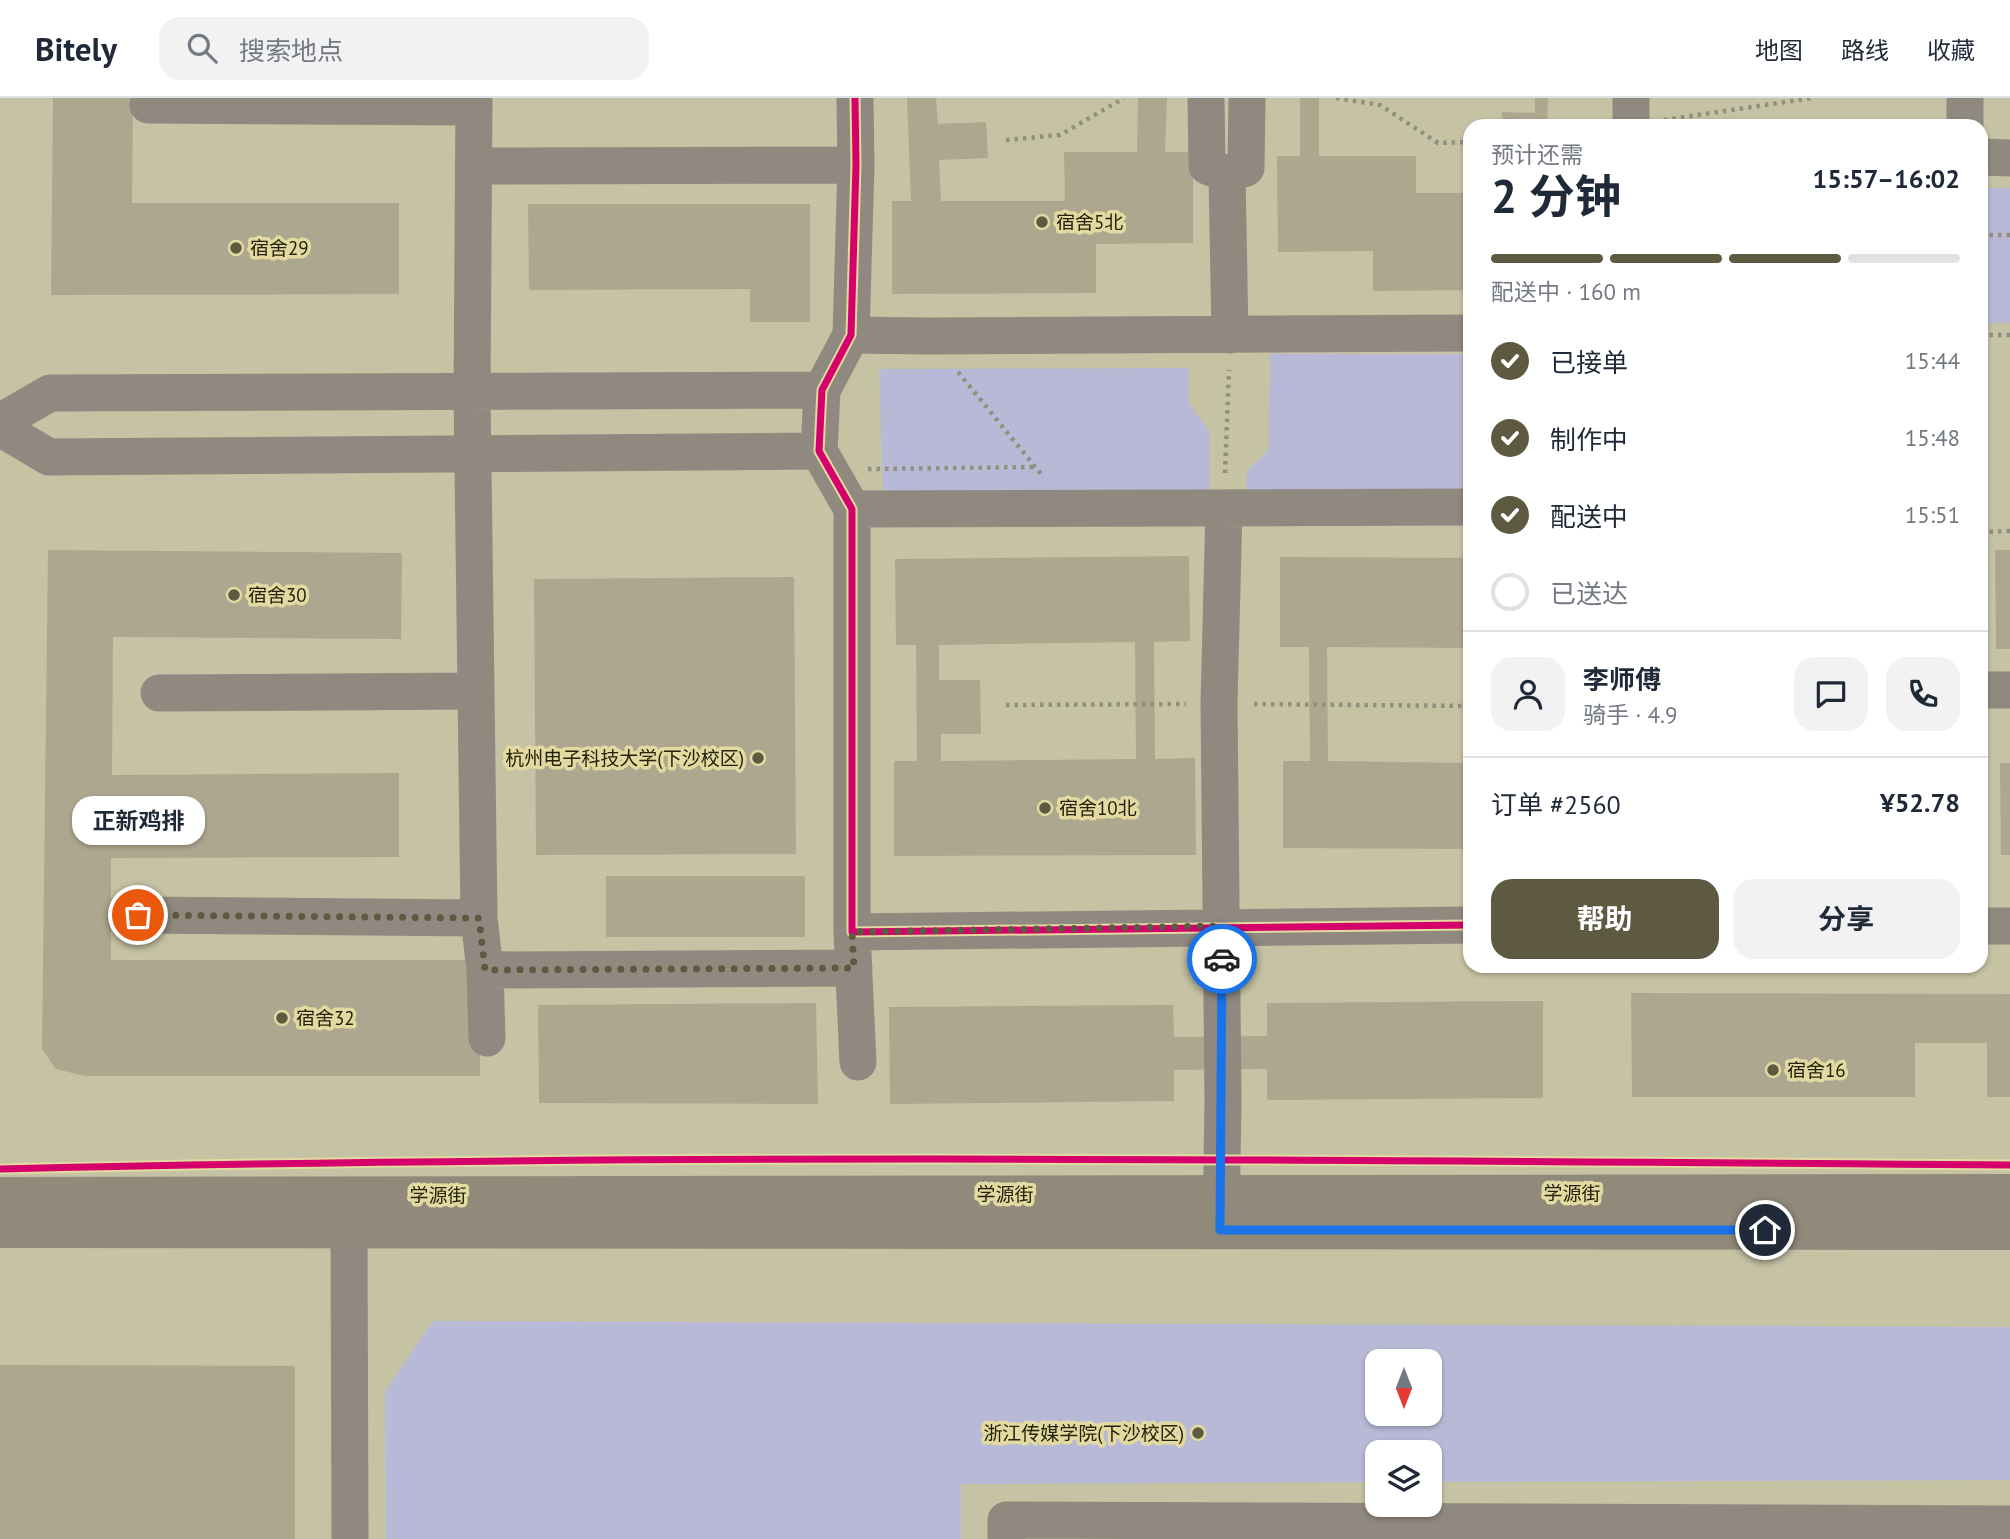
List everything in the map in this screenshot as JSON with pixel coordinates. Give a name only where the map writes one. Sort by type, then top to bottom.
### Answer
[{"type":"main road","name":"学源街","points":[[0,1229],[349,1229],[2010,1193]]},
{"type":"main road","name":"学源街","points":[[0,1196],[1221,1212],[2010,1231]]},
{"type":"street","points":[[855,98],[856,165],[851,335],[822,390],[824,461],[852,509],[852,932],[858,1062]]},
{"type":"street","points":[[1206,98],[1207,166],[1227,174],[1246,168],[1247,98]]},
{"type":"street","points":[[1965,98],[1965,119]]},
{"type":"street","points":[[148,105],[474,102],[472,392],[479,918],[485,970],[487,1038]]},
{"type":"street","points":[[1988,158],[2010,158]]},
{"type":"street","points":[[475,166],[856,165]]},
{"type":"street","points":[[1227,174],[1230,335]]},
{"type":"street","points":[[851,335],[1463,333]]},
{"type":"street","points":[[0,422],[50,393],[822,390]]},
{"type":"street","points":[[0,428],[49,457],[473,454],[824,461]]},
{"type":"street","points":[[852,509],[1463,507]]},
{"type":"street","points":[[1221,1212],[1223,1101],[1219,703],[1224,509]]},
{"type":"street","points":[[1988,690],[2010,690]]},
{"type":"street","points":[[159,693],[476,691]]},
{"type":"street","points":[[138,915],[479,918]]},
{"type":"street","points":[[852,932],[1463,925]]},
{"type":"street","points":[[1988,926],[2010,926]]},
{"type":"street","points":[[485,970],[854,968]]},
{"type":"street","points":[[349,1229],[350,1539]]},
{"type":"street","points":[[1006,1539],[1006,1520],[1585,1531],[2010,1524]]},
{"type":"path","points":[[1006,140],[1060,135],[1124,98]]},
{"type":"path","points":[[1336,98],[1380,105],[1437,143],[1463,142]]},
{"type":"path","points":[[1631,116],[1812,98]]},
{"type":"path","points":[[1988,235],[2010,235]]},
{"type":"path","points":[[1224,509],[1230,335]]},
{"type":"path","points":[[1988,335],[2010,335]]},
{"type":"path","points":[[929,336],[1068,507]]},
{"type":"path","points":[[824,461],[1035,467]]},
{"type":"path","points":[[1988,532],[2010,531]]},
{"type":"shaded area","points":[[1988,188],[2010,188],[2010,323],[1988,323]]},
{"type":"shaded area","points":[[1270,354],[1463,354],[1463,494],[1246,494],[1247,471],[1269,449]]},
{"type":"shaded area","points":[[1188,368],[1189,403],[1210,432],[1210,492],[883,494],[879,369]]},
{"type":"shaded area","name":"浙江传媒学院(下沙校区)","points":[[433,1321],[2010,1327],[2010,1480],[1442,1482],[1442,1440],[1365,1440],[1365,1482],[961,1484],[961,1539],[386,1539],[385,1391]]},
{"type":"building","name":"宿舍29","points":[[53,98],[133,98],[132,203],[399,203],[399,294],[51,295]]},
{"type":"building","name":"宿舍5北","points":[[907,98],[936,98],[938,124],[986,122],[988,158],[939,160],[941,201],[1065,201],[1064,152],[1137,152],[1138,98],[1167,98],[1165,152],[1193,152],[1193,243],[1096,244],[1096,293],[892,294],[892,201],[911,201]]},
{"type":"building","points":[[1300,98],[1319,98],[1319,156],[1416,156],[1416,193],[1463,193],[1463,290],[1373,291],[1373,251],[1278,252],[1277,156],[1300,156]]},
{"type":"building","points":[[1535,98],[1548,98],[1547,119],[1502,119],[1502,112],[1535,113]]},
{"type":"building","points":[[528,204],[810,204],[810,322],[750,322],[750,289],[529,290]]},
{"type":"building","points":[[48,550],[402,553],[401,639],[113,637],[112,775],[399,773],[399,857],[111,858],[111,960],[480,960],[480,1076],[85,1076],[56,1069],[42,1049]]},
{"type":"building","points":[[1995,550],[2010,550],[2010,649],[1996,649]]},
{"type":"building","points":[[1189,556],[1190,641],[1154,642],[1155,759],[1195,758],[1196,855],[894,856],[894,761],[917,761],[916,645],[896,645],[895,559]],"holes":[[[1135,642],[1136,759],[941,761],[941,734],[981,734],[980,680],[939,680],[939,645]]]},
{"type":"building","points":[[1280,557],[1463,558],[1463,648],[1327,647],[1328,761],[1463,763],[1463,849],[1283,848],[1283,761],[1310,761],[1309,647],[1280,647]]},
{"type":"building","points":[[794,577],[796,854],[536,855],[534,579]]},
{"type":"building","points":[[2000,763],[2010,763],[2010,855],[2001,855]]},
{"type":"building","points":[[606,876],[805,876],[805,937],[606,937]]},
{"type":"building","name":"宿舍16","points":[[1631,993],[2010,994],[2010,1097],[1987,1097],[1987,1043],[1915,1043],[1915,1097],[1632,1097]]},
{"type":"building","points":[[1543,1001],[1543,1098],[1267,1100],[1267,1069],[1174,1070],[1174,1101],[890,1104],[889,1007],[1173,1005],[1174,1037],[1267,1036],[1267,1003]]},
{"type":"building","points":[[816,1003],[818,1104],[539,1103],[538,1005]]},
{"type":"building","points":[[0,1365],[295,1366],[295,1539],[0,1539]]},
{"type":"cycle path","points":[[855,98],[856,165],[851,335],[822,390],[819,451],[852,509],[852,932],[1463,925]]},
{"type":"cycle path","points":[[0,1169],[754,1159],[2010,1165]]},
{"type":"way so far","points":[[138,915],[479,918],[485,970],[854,968],[852,932],[1222,926],[1222,959]]},
{"type":"place","name":"宿舍5北","points":[[1042,222]]},
{"type":"place","name":"宿舍29","points":[[236,248]]},
{"type":"place","name":"宿舍30","points":[[234,595]]},
{"type":"place","name":"杭州电子科技大学(下沙校区)","points":[[758,758]]},
{"type":"place","name":"宿舍10北","points":[[1045,808]]},
{"type":"place","name":"正新鸡排","points":[[138,915]]},
{"type":"place","name":"宿舍32","points":[[282,1018]]},
{"type":"place","name":"宿舍16","points":[[1773,1070]]},
{"type":"place","name":"浙江传媒学院(下沙校区)","points":[[1198,1433]]},
{"type":"route","points":[[1222,959],[1220,1230],[1765,1230]]}]
